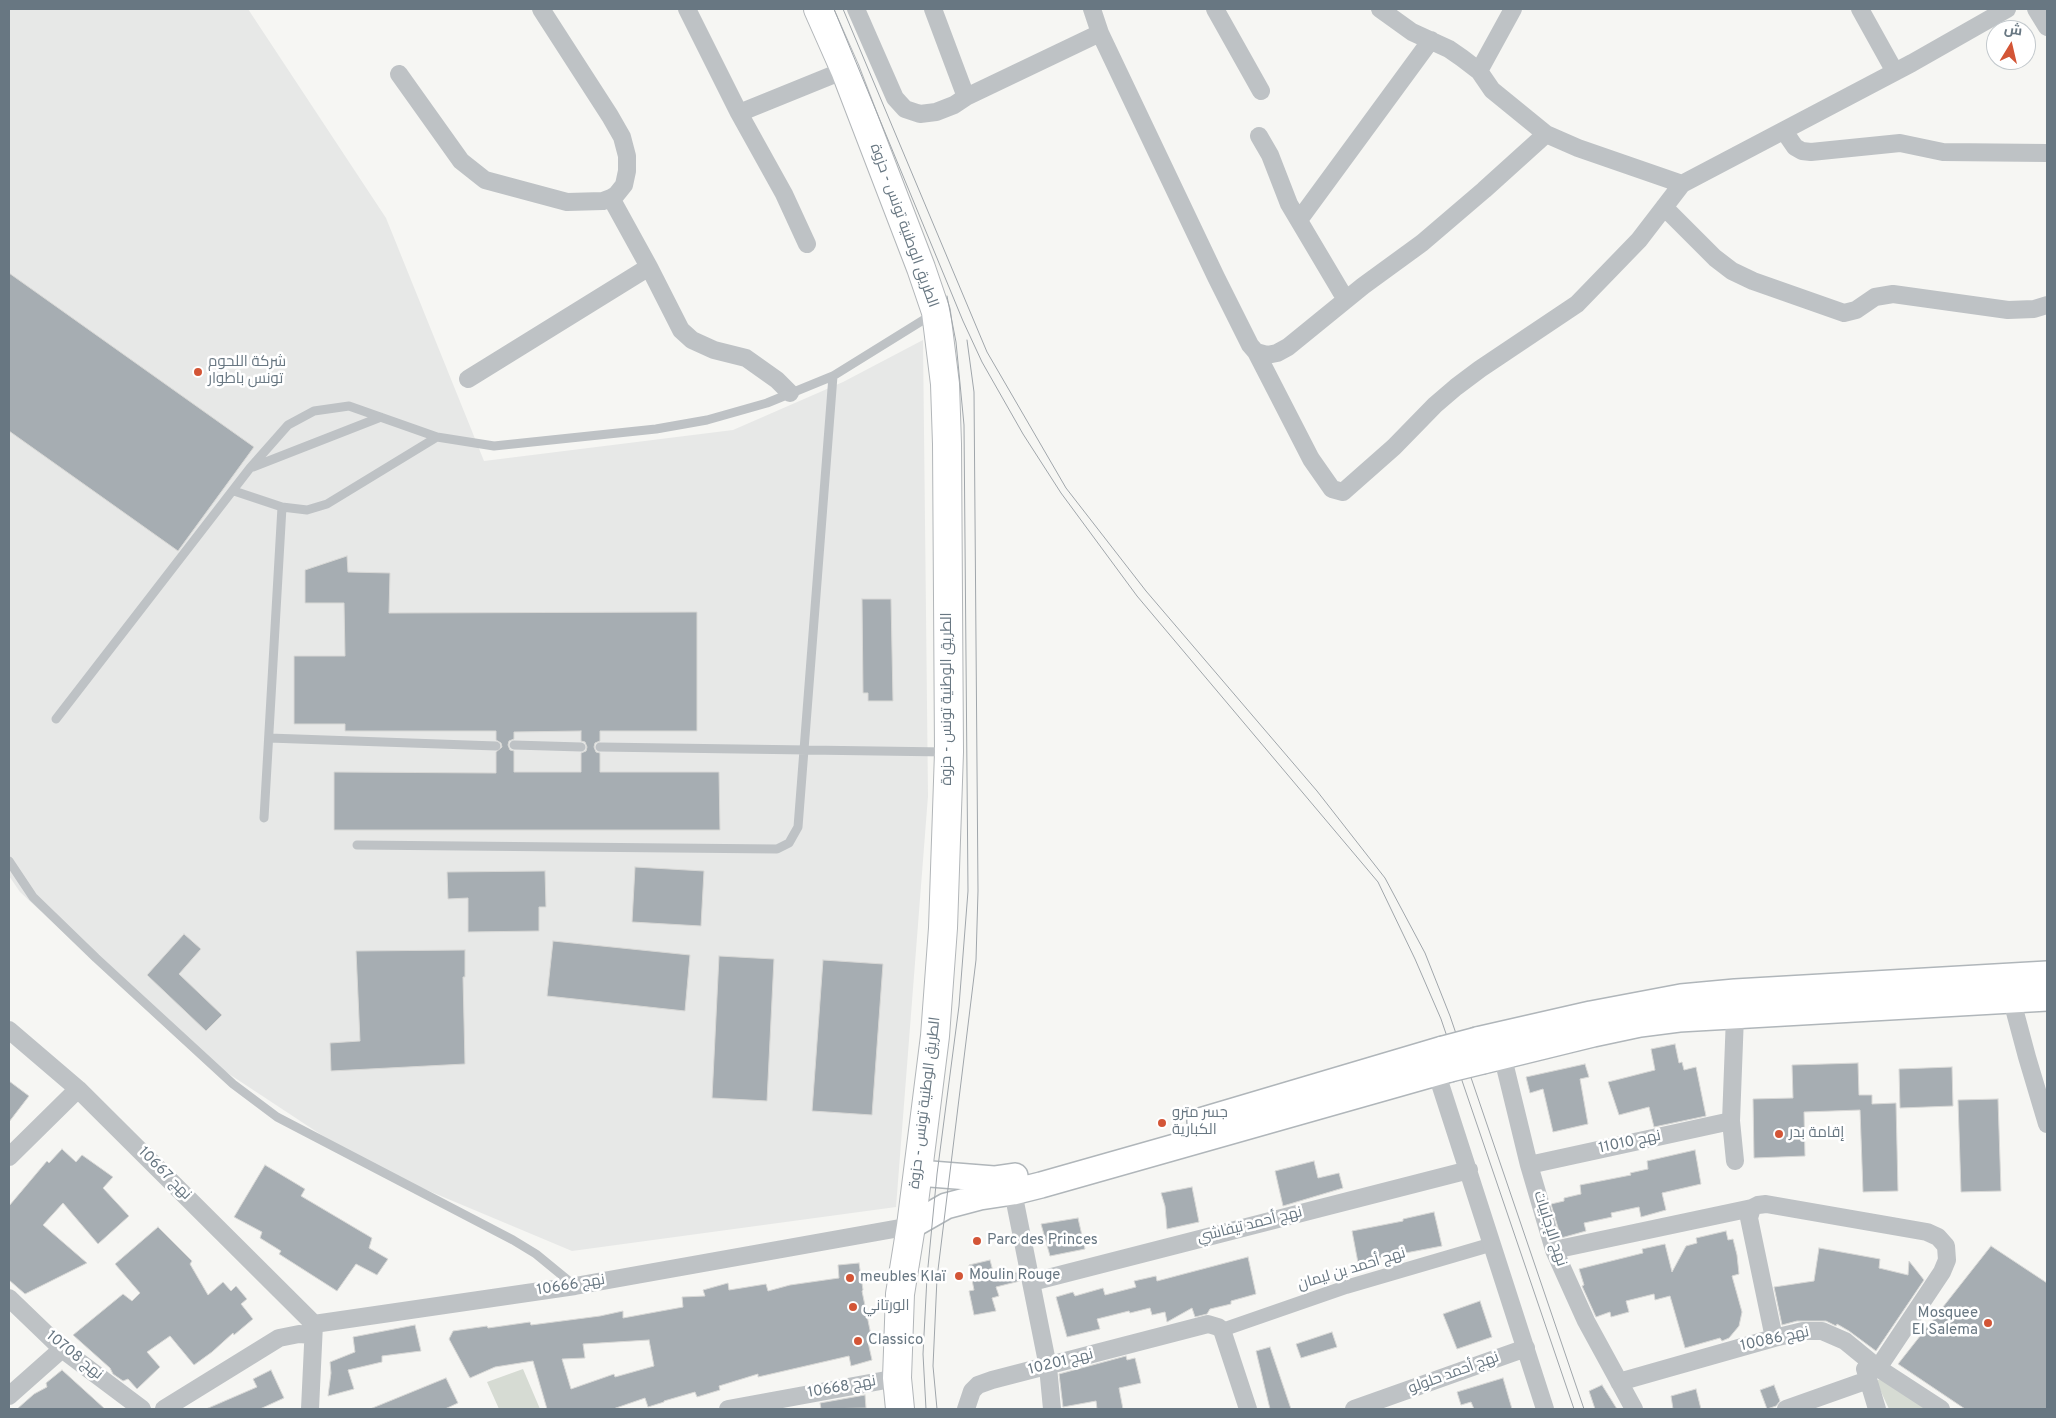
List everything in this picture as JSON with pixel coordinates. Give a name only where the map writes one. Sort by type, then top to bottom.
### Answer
[{"type":"main road","name":"الطريق الوطنية تونس - حزوة","points":[[818,9],[845,70],[936,312],[945,384],[948,444],[949,752],[943,928],[935,1036],[911,1226],[900,1294],[897,1378],[900,1409]]},
{"type":"main road","points":[[918,1173],[994,1180],[1014,1176],[1490,1049],[1679,1019],[1733,1004],[2047,974]]},
{"type":"main road","points":[[1733,1004],[2012,1001],[2047,998]]},
{"type":"main road","points":[[911,1226],[946,1206],[980,1197],[1013,1192],[1440,1061]]},
{"type":"street","points":[[398,74],[461,161],[485,180],[567,202],[603,201],[610,198],[616,195],[624,185],[627,170],[628,156],[622,138],[610,116],[541,9]]},
{"type":"street","points":[[688,9],[739,113],[784,194],[807,244]]},
{"type":"street","points":[[856,9],[895,98],[905,109],[920,114],[936,112],[954,105],[966,97],[1100,33]]},
{"type":"street","points":[[933,9],[966,97]]},
{"type":"street","points":[[1092,9],[1100,33],[1250,346],[1256,352],[1311,459],[1332,489],[1343,492],[1456,387],[1480,368],[1577,304],[1639,240],[1682,184],[1895,72],[1986,14],[2007,9]]},
{"type":"street","points":[[1215,9],[1261,91]]},
{"type":"street","points":[[1380,9],[1397,23],[1448,49],[1479,71],[1492,90],[1546,134],[1578,148],[1682,184]]},
{"type":"street","points":[[1479,71],[1513,9]]},
{"type":"street","points":[[1860,9],[1895,72]]},
{"type":"street","points":[[2036,9],[2047,27]]},
{"type":"street","points":[[1299,220],[1431,40]]},
{"type":"street","points":[[739,113],[845,70]]},
{"type":"street","points":[[1784,132],[1794,147],[1810,152],[1900,143],[1943,152],[2047,154]]},
{"type":"street","points":[[1256,352],[1267,355],[1277,353],[1288,347],[1428,237],[1490,185],[1546,134]]},
{"type":"street","points":[[1259,136],[1270,155],[1289,204],[1346,300]]},
{"type":"street","points":[[610,198],[681,330],[692,340],[714,350],[746,358],[777,380],[790,393]]},
{"type":"street","points":[[1664,206],[1732,271],[1753,281],[1844,313],[1856,310],[1875,297],[1893,294],[2008,310],[2034,309],[2047,305]]},
{"type":"street","points":[[468,379],[648,267]]},
{"type":"street","points":[[2012,1001],[2047,1124]]},
{"type":"street","points":[[1733,1004],[1731,1121],[1735,1161]]},
{"type":"street","name":"نهج 10667","points":[[9,1030],[78,1088],[313,1330]]},
{"type":"street","name":"نهج الإجابيات","points":[[1490,1049],[1530,1165],[1554,1250],[1586,1321],[1634,1409]]},
{"type":"street","points":[[1440,1061],[1469,1170],[1545,1409]]},
{"type":"street","points":[[9,1157],[78,1088]]},
{"type":"street","name":"نهج 11010","points":[[1530,1165],[1731,1121]]},
{"type":"street","name":"نهج أحمد تيفاشي","points":[[1032,1282],[1469,1170]]},
{"type":"street","points":[[1013,1192],[1048,1366],[1052,1409]]},
{"type":"street","points":[[1554,1250],[1766,1204],[1927,1232],[1938,1238],[1946,1246],[1947,1260],[1942,1272],[1873,1374],[1786,1409]]},
{"type":"street","points":[[1752,1208],[1749,1218],[1750,1224],[1774,1338]]},
{"type":"street","name":"نهج 10666","points":[[313,1330],[575,1286],[911,1226]]},
{"type":"street","name":"نهج أحمد بن ليمان","points":[[1222,1330],[1346,1287],[1493,1244]]},
{"type":"street","name":"نهج 10708","points":[[9,1298],[62,1349],[142,1409]]},
{"type":"street","name":"نهج 10201","points":[[966,1409],[972,1390],[992,1380],[1208,1324],[1218,1326],[1222,1330]]},
{"type":"street","points":[[164,1409],[279,1338],[313,1330],[310,1409]]},
{"type":"street","points":[[1222,1330],[1248,1409]]},
{"type":"street","name":"نهج 10086","points":[[1619,1382],[1774,1338],[1803,1331],[1822,1331],[1845,1341],[1862,1355],[1873,1374],[1942,1409]]},
{"type":"street","name":"نهج أحمد حلولو","points":[[1354,1409],[1526,1348]]},
{"type":"street","points":[[9,1396],[62,1349]]},
{"type":"street","points":[[1873,1374],[1877,1409]]},
{"type":"street","name":"نهج 10668","points":[[728,1409],[897,1378]]},
{"type":"lane","points":[[56,719],[250,468],[288,425],[314,411],[349,406],[437,437],[494,446],[656,429],[707,420],[767,403],[833,376],[936,312]]},
{"type":"lane","points":[[357,845],[777,849],[789,843],[798,827],[833,376]]},
{"type":"lane","points":[[250,468],[381,417]]},
{"type":"lane","points":[[234,491],[282,507],[307,510],[327,504],[437,437]]},
{"type":"lane","points":[[264,818],[282,507]]},
{"type":"lane","points":[[268,738],[496,746]]},
{"type":"lane","points":[[514,745],[581,747]]},
{"type":"lane","points":[[600,747],[949,752]]},
{"type":"lane","points":[[9,862],[33,898],[96,958],[233,1084],[277,1117],[513,1240],[536,1254],[575,1286]]},
{"type":"shaded area","points":[[9,9],[248,9],[386,218],[484,461],[733,430],[843,382],[923,340],[928,796],[896,1207],[572,1251],[367,1165],[182,1043],[20,892],[9,876]]},
{"type":"shaded area","points":[[523,1369],[540,1409],[499,1409],[487,1382]]},
{"type":"shaded area","points":[[1882,1378],[1936,1409],[1889,1409],[1876,1381]]},
{"type":"building","points":[[9,273],[254,447],[178,551],[9,431]]},
{"type":"building","points":[[347,556],[348,572],[390,573],[389,613],[697,612],[697,731],[600,731],[600,741],[595,743],[594,747],[596,752],[600,753],[600,772],[719,772],[720,830],[334,830],[334,772],[496,773],[496,752],[502,747],[501,743],[496,740],[496,731],[345,731],[345,724],[294,724],[294,656],[345,656],[344,603],[305,603],[305,570]],"holes":[[[581,731],[581,741],[585,742],[587,747],[586,751],[581,753],[581,772],[514,772],[514,751],[510,750],[508,745],[509,741],[514,739],[514,732]]]},
{"type":"building","points":[[862,599],[891,599],[893,701],[868,701],[868,693],[863,693]]},
{"type":"building","points":[[635,867],[704,871],[701,926],[632,922]]},
{"type":"building","points":[[545,871],[546,907],[539,907],[539,931],[468,932],[468,898],[448,899],[447,872]]},
{"type":"building","points":[[184,934],[201,949],[179,974],[222,1015],[206,1031],[147,975]]},
{"type":"building","points":[[553,941],[690,955],[685,1011],[547,996]]},
{"type":"building","points":[[465,950],[465,977],[463,977],[465,1064],[331,1071],[330,1043],[360,1041],[356,951]]},
{"type":"building","points":[[719,956],[774,959],[767,1101],[712,1098]]},
{"type":"building","points":[[823,960],[883,964],[872,1115],[812,1111]]},
{"type":"building","points":[[1675,1044],[1679,1063],[1682,1062],[1684,1070],[1696,1067],[1706,1116],[1654,1127],[1649,1107],[1619,1115],[1608,1082],[1655,1070],[1651,1049]]},
{"type":"building","name":"إقامة بدر","points":[[1858,1063],[1859,1095],[1872,1095],[1872,1104],[1896,1103],[1898,1191],[1863,1192],[1860,1110],[1804,1112],[1805,1156],[1754,1158],[1753,1099],[1793,1098],[1792,1065]]},
{"type":"building","points":[[1585,1064],[1589,1077],[1580,1079],[1588,1124],[1553,1132],[1543,1089],[1530,1093],[1526,1077]]},
{"type":"building","points":[[1952,1067],[1953,1106],[1900,1108],[1899,1069]]},
{"type":"building","points":[[9,1081],[29,1096],[9,1122]]},
{"type":"building","points":[[1998,1099],[2001,1191],[1961,1192],[1958,1100]]},
{"type":"building","points":[[62,1149],[76,1162],[82,1155],[113,1177],[103,1188],[129,1216],[98,1244],[63,1203],[43,1225],[87,1263],[25,1294],[9,1280],[9,1206],[47,1161],[49,1163]]},
{"type":"building","points":[[1695,1150],[1701,1184],[1662,1193],[1666,1210],[1641,1217],[1639,1207],[1611,1213],[1612,1217],[1584,1223],[1586,1231],[1561,1238],[1551,1204],[1564,1201],[1564,1198],[1581,1194],[1580,1185],[1631,1175],[1630,1173],[1648,1169],[1647,1161]]},
{"type":"building","points":[[1314,1161],[1318,1178],[1339,1173],[1343,1188],[1283,1206],[1275,1171]]},
{"type":"building","points":[[265,1165],[305,1189],[301,1196],[372,1238],[369,1248],[388,1259],[377,1275],[356,1264],[337,1291],[279,1254],[281,1251],[260,1238],[262,1232],[234,1217]]},
{"type":"building","points":[[1192,1187],[1199,1222],[1167,1229],[1165,1206],[1161,1193]]},
{"type":"building","points":[[1434,1212],[1442,1246],[1374,1259],[1375,1265],[1359,1268],[1352,1231],[1403,1221],[1403,1219]]},
{"type":"building","points":[[1078,1218],[1085,1249],[1050,1256],[1041,1224]]},
{"type":"building","points":[[158,1227],[192,1261],[190,1264],[208,1295],[223,1282],[231,1291],[236,1286],[247,1299],[241,1304],[253,1319],[194,1365],[170,1336],[147,1352],[160,1367],[137,1389],[128,1379],[123,1381],[113,1374],[110,1368],[73,1335],[123,1294],[132,1301],[140,1293],[115,1264]]},
{"type":"building","points":[[1726,1231],[1728,1240],[1733,1239],[1737,1255],[1739,1274],[1732,1276],[1742,1312],[1739,1326],[1729,1338],[1722,1341],[1720,1338],[1685,1348],[1670,1296],[1655,1300],[1654,1294],[1626,1301],[1629,1312],[1611,1317],[1610,1312],[1596,1317],[1582,1286],[1584,1285],[1579,1269],[1643,1253],[1642,1249],[1665,1244],[1672,1272],[1686,1246],[1697,1243],[1696,1238]]},
{"type":"building","name":"Mosquee El Salema","points":[[1991,1246],[2047,1283],[2047,1409],[1965,1409],[1898,1364]]},
{"type":"building","points":[[1819,1248],[1880,1259],[1879,1268],[1908,1275],[1909,1261],[1924,1280],[1876,1351],[1837,1324],[1836,1326],[1826,1321],[1797,1321],[1782,1325],[1774,1287],[1814,1281]]},
{"type":"building","points":[[1248,1257],[1256,1294],[1231,1301],[1231,1304],[1210,1309],[1207,1314],[1195,1317],[1192,1308],[1167,1322],[1165,1312],[1152,1315],[1150,1308],[1130,1313],[1129,1311],[1097,1319],[1100,1329],[1067,1337],[1056,1297],[1073,1292],[1075,1296],[1103,1288],[1105,1295],[1136,1287],[1134,1281],[1156,1276],[1157,1281]]},
{"type":"building","points":[[990,1260],[994,1275],[1018,1272],[1020,1281],[996,1287],[999,1296],[992,1298],[996,1311],[974,1315],[969,1291],[974,1290],[969,1265]]},
{"type":"building","points":[[859,1263],[862,1291],[872,1340],[868,1342],[872,1360],[851,1366],[849,1356],[758,1377],[758,1374],[719,1386],[720,1390],[697,1397],[695,1392],[648,1407],[645,1398],[613,1409],[547,1409],[533,1361],[495,1367],[470,1378],[449,1339],[453,1331],[487,1326],[488,1328],[530,1322],[531,1325],[623,1311],[623,1318],[683,1307],[682,1297],[705,1296],[703,1290],[728,1283],[729,1290],[766,1284],[768,1291],[790,1285],[839,1278],[838,1265]],"holes":[[[649,1340],[654,1366],[615,1377],[614,1374],[571,1389],[562,1359],[585,1358],[583,1344]]]},
{"type":"building","points":[[1480,1301],[1492,1337],[1457,1349],[1443,1314]]},
{"type":"building","points":[[415,1325],[421,1351],[382,1356],[382,1362],[348,1370],[354,1389],[328,1396],[331,1373],[330,1362],[355,1352],[353,1337]]},
{"type":"building","points":[[1332,1332],[1337,1347],[1301,1358],[1296,1344]]},
{"type":"building","points":[[1270,1347],[1291,1409],[1270,1409],[1256,1351]]},
{"type":"building","points":[[1126,1356],[1127,1360],[1135,1358],[1141,1383],[1119,1388],[1123,1409],[1097,1409],[1096,1401],[1063,1407],[1059,1374]]},
{"type":"building","points":[[62,1370],[105,1409],[17,1409],[34,1394],[47,1387],[46,1383]]},
{"type":"building","points":[[271,1370],[284,1398],[260,1409],[206,1409],[257,1387],[253,1379]]},
{"type":"building","points":[[446,1378],[458,1403],[445,1409],[370,1409]]},
{"type":"building","points":[[1503,1378],[1512,1409],[1474,1409],[1471,1402],[1461,1405],[1457,1392]]},
{"type":"building","points":[[1602,1385],[1617,1409],[1595,1409],[1589,1391]]},
{"type":"building","points":[[1774,1385],[1780,1401],[1776,1406],[1767,1409],[1760,1390]]},
{"type":"building","points":[[1696,1389],[1701,1409],[1673,1409],[1671,1396]]},
{"type":"building","points":[[865,1395],[866,1408],[821,1409],[820,1403]]},
{"type":"tram line","points":[[834,9],[963,321],[982,362],[1023,434],[1061,493],[1137,596],[1378,882],[1441,1019],[1574,1409]]},
{"type":"tram line","points":[[843,9],[987,352],[1066,488],[1146,591],[1317,791],[1385,878],[1425,953],[1450,1016],[1584,1409]]},
{"type":"tram line","points":[[926,1409],[923,1354],[927,1277],[937,1174],[959,1006],[968,891],[964,425],[956,342],[947,296]]},
{"type":"tram line","points":[[937,1409],[933,1366],[937,1278],[976,960],[978,891],[974,392],[967,340]]},
{"type":"place","name":"شركة اللحوم تونس باطوار","points":[[198,372]]},
{"type":"place","name":"جسر مترو الكبارية","points":[[1162,1123]]},
{"type":"place","name":"إقامة بدر","points":[[1779,1134]]},
{"type":"place","name":"Parc des Princes","points":[[977,1241]]},
{"type":"place","name":"Moulin Rouge","points":[[959,1276]]},
{"type":"place","name":"meubles Klaï","points":[[850,1278]]},
{"type":"place","name":"الورتاني","points":[[853,1307]]},
{"type":"place","name":"Mosquee El Salema","points":[[1988,1323]]},
{"type":"place","name":"Classico","points":[[858,1341]]}]
